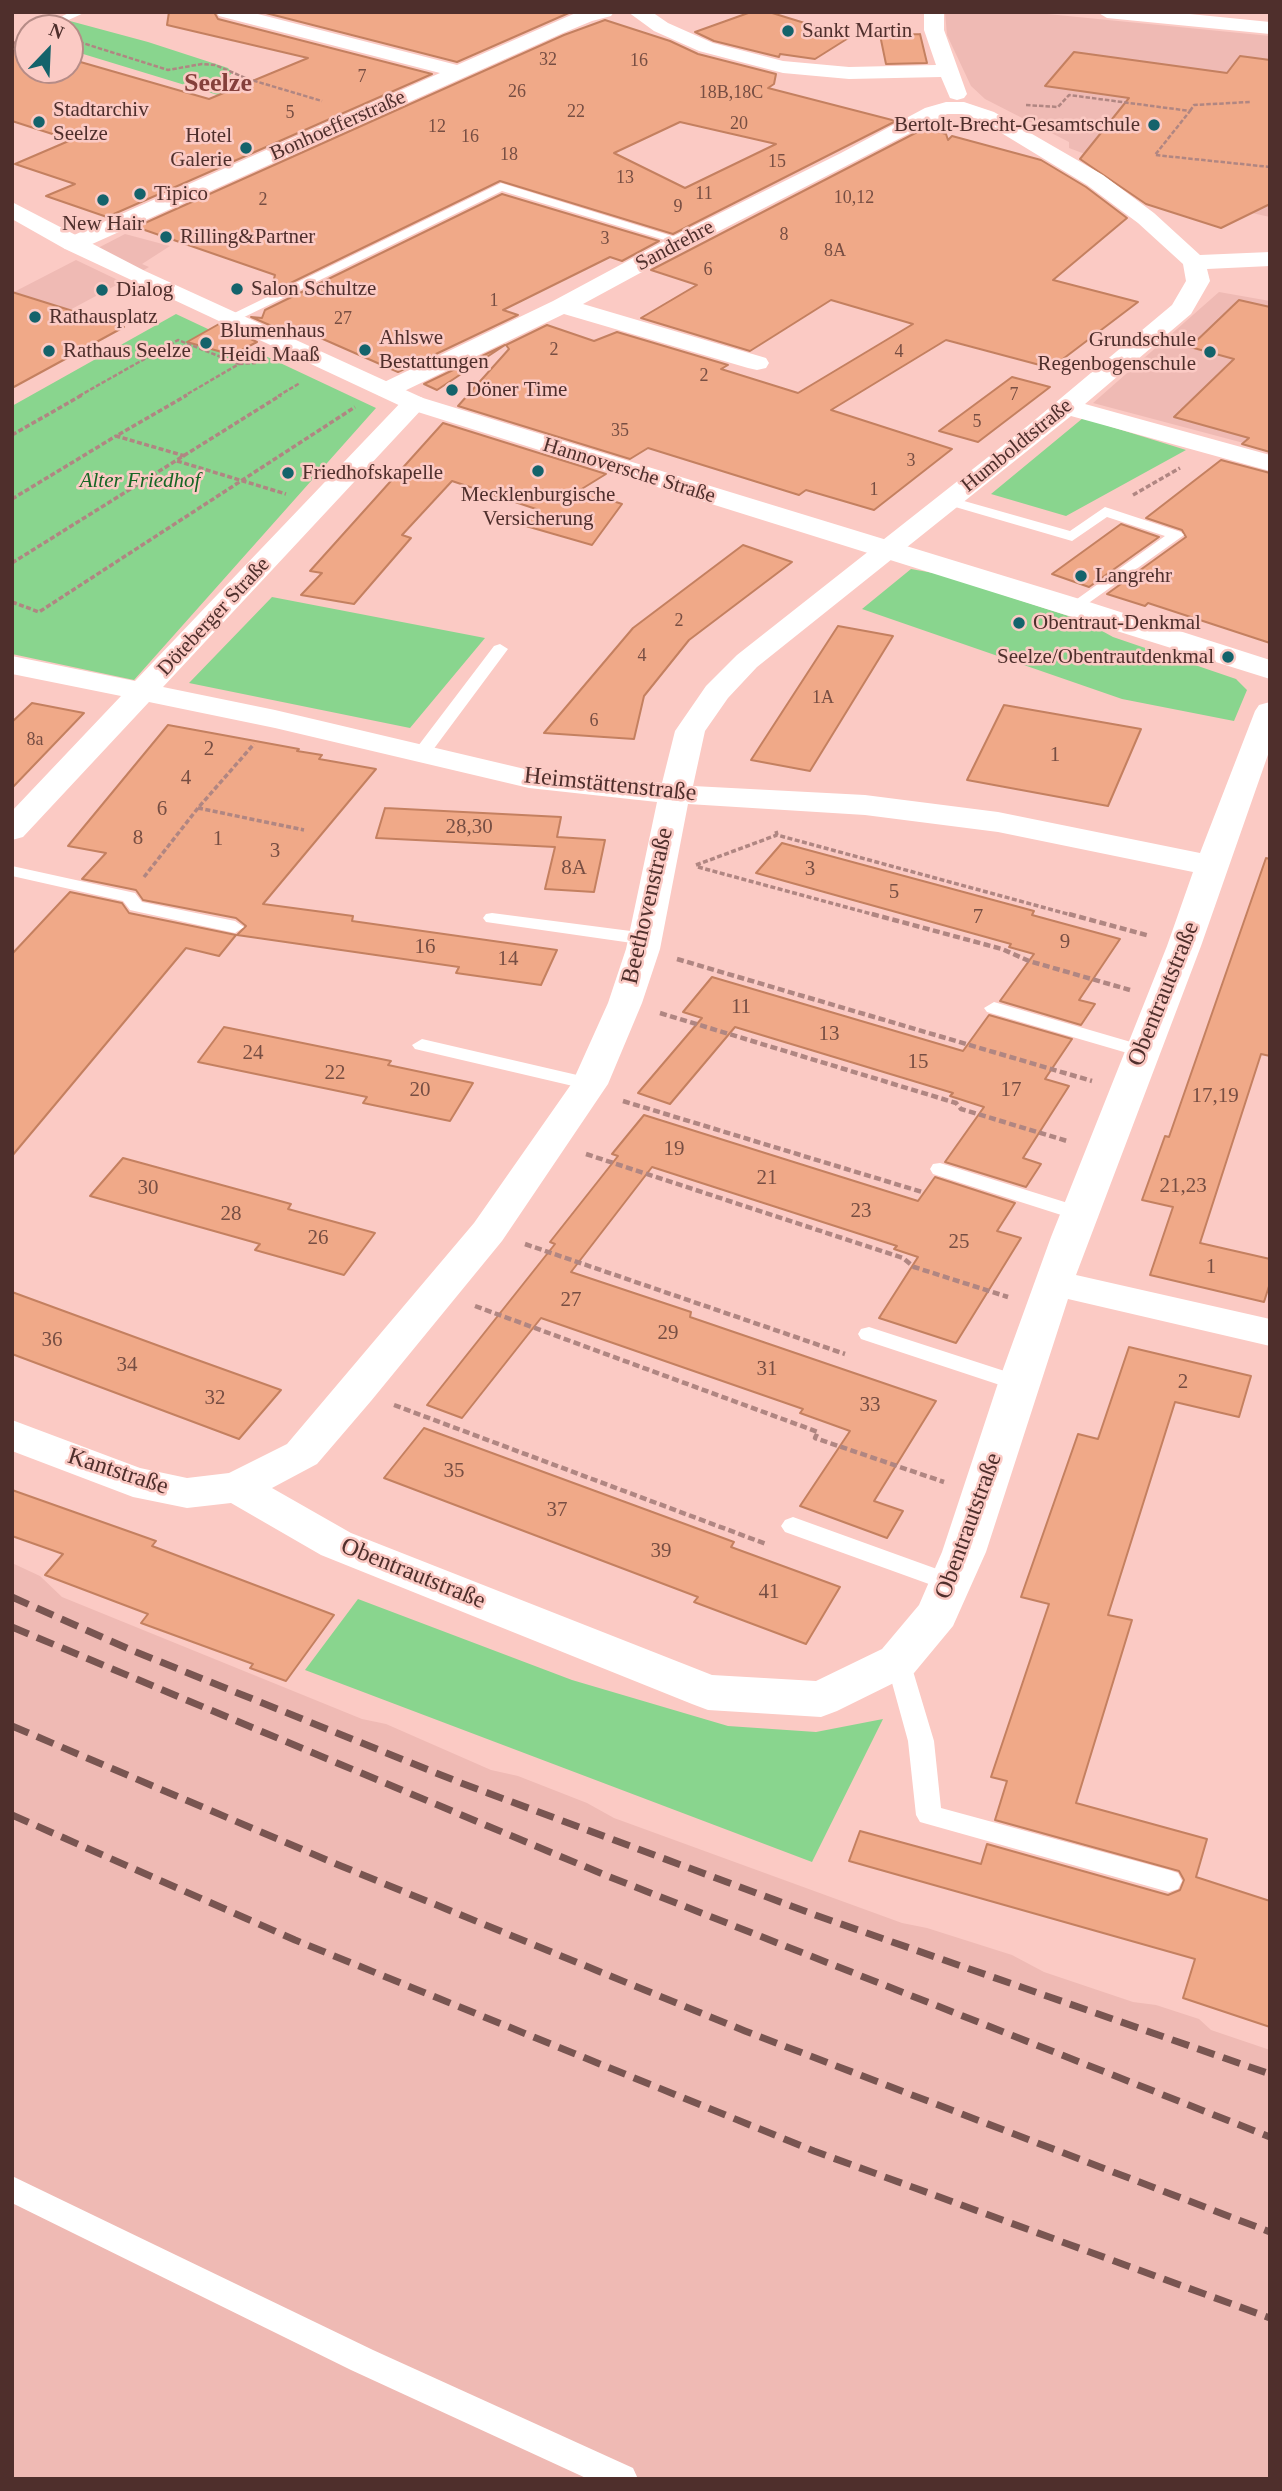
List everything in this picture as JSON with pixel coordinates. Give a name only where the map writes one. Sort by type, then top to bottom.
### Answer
[{"type":"street","points":[[226,12],[459,72]]},
{"type":"street","name":"Bonhoefferstraße","points":[[73,244],[586,16],[604,12]]},
{"type":"street","points":[[638,12],[661,27],[706,47],[783,67],[849,73],[947,71]]},
{"type":"street","points":[[934,12],[934,30],[947,71],[975,112],[1095,180],[1146,218],[1194,262],[1270,259]]},
{"type":"street","points":[[1107,12],[1270,28]]},
{"type":"street","name":"Sandrehre","points":[[387,390],[562,306],[682,241],[849,158],[932,112],[975,112]]},
{"type":"street","name":"Hannoversche Straße","points":[[12,209],[73,244],[229,319],[414,402],[1076,607],[1270,670]]},
{"type":"street","name":"Humboldtstraße","points":[[886,550],[1067,407],[1182,309],[1198,281],[1194,262]]},
{"type":"street","points":[[562,306],[757,363]]},
{"type":"street","name":"Döteberger Straße","points":[[12,830],[414,402]]},
{"type":"street","points":[[1067,407],[1270,463]]},
{"type":"street","name":"Beethovenstraße","points":[[302,1454],[488,1232],[589,1087],[625,1003],[644,944],[673,793],[690,731],[716,692],[747,661],[886,550]]},
{"type":"street","name":"Heimstättenstraße","points":[[12,665],[275,719],[529,779],[673,793],[865,805],[998,822],[1213,866]]},
{"type":"street","name":"Obentrautstraße","points":[[237,1487],[336,1544],[708,1692],[821,1699],[898,1661],[937,1614],[951,1583],[1018,1382],[1102,1152],[1184,946],[1239,788],[1270,711]]},
{"type":"street","points":[[1051,1296],[1270,1333]]},
{"type":"street","name":"Kantstraße","points":[[12,1435],[133,1482],[187,1493],[237,1487],[302,1454]]},
{"type":"lane","points":[[229,319],[501,187],[682,241]]},
{"type":"lane","points":[[950,501],[1072,536],[1105,511],[1176,535],[1076,607]]},
{"type":"lane","points":[[421,754],[500,649]]},
{"type":"lane","points":[[12,871],[129,897],[136,906],[235,927]]},
{"type":"lane","points":[[492,918],[644,944]]},
{"type":"lane","points":[[994,1008],[1141,1051]]},
{"type":"lane","points":[[422,1045],[589,1087]]},
{"type":"lane","points":[[940,1169],[1080,1214]]},
{"type":"lane","points":[[869,1335],[1018,1382]]},
{"type":"lane","points":[[793,1526],[951,1583]]},
{"type":"lane","points":[[898,1661],[921,1741],[929,1815],[1169,1881]]},
{"type":"lane","points":[[12,2189],[349,2354],[622,2479]]},
{"type":"path","points":[[84,44],[168,70],[202,64],[215,65],[248,79],[367,114]]},
{"type":"path","points":[[975,112],[1032,104],[1058,107],[1069,95],[1190,111]]},
{"type":"path","points":[[1250,102],[1194,105],[1155,155],[1270,167]]},
{"type":"path","points":[[12,435],[178,340],[239,364]]},
{"type":"path","points":[[12,499],[239,364],[254,362],[266,367]]},
{"type":"path","points":[[12,563],[302,382],[290,377]]},
{"type":"path","points":[[12,602],[39,612],[358,405],[346,401]]},
{"type":"path","points":[[116,436],[185,456]]},
{"type":"path","points":[[1105,511],[1214,448]]},
{"type":"path","points":[[176,461],[320,503]]},
{"type":"path","points":[[129,897],[198,808],[275,719]]},
{"type":"path","points":[[763,799],[777,835]]},
{"type":"path","points":[[198,808],[304,830]]},
{"type":"path","points":[[1162,999],[1029,961],[1002,949],[695,866],[777,835],[1184,946]]},
{"type":"path","points":[[644,944],[1126,1090]]},
{"type":"path","points":[[625,1003],[956,1103],[961,1109],[1102,1152]]},
{"type":"path","points":[[589,1087],[927,1194]]},
{"type":"path","points":[[552,1143],[904,1258],[914,1267],[1051,1296]]},
{"type":"path","points":[[488,1232],[853,1356]]},
{"type":"path","points":[[438,1293],[818,1432],[815,1438],[982,1495]]},
{"type":"path","points":[[357,1391],[771,1546]]},
{"type":"shaded area","name":"Bertolt-Brecht-Gesamtschule","points":[[945,12],[1027,12],[1270,36],[1270,217],[1229,208],[1069,148],[1069,142],[985,99],[971,86],[947,35]]},
{"type":"shaded area","name":"Rathausplatz","points":[[125,234],[170,246],[142,264],[149,267],[142,271],[96,249]]},
{"type":"shaded area","name":"Rathausplatz","points":[[76,260],[122,282],[12,341],[12,293]]},
{"type":"shaded area","name":"Grundschule Regenbogenschule","points":[[1219,292],[1270,301],[1270,450],[1093,403]]},
{"type":"shaded area","points":[[12,1563],[40,1576],[62,1597],[362,1719],[386,1724],[491,1770],[518,1776],[587,1803],[614,1818],[902,1923],[927,1928],[1012,1955],[1044,1972],[1133,2002],[1156,2005],[1199,2019],[1211,2030],[1270,2050],[1270,2479],[12,2479]]},
{"type":"green space","points":[[84,25],[228,68],[232,73],[229,76],[250,83],[221,96],[84,54]]},
{"type":"green space","name":"Alter Friedhof","points":[[176,314],[376,408],[134,680],[12,654],[12,406]]},
{"type":"green space","points":[[1083,418],[1186,450],[1066,516],[991,494]]},
{"type":"green space","points":[[911,569],[939,574],[1084,621],[1113,637],[1236,679],[1247,690],[1234,721],[1122,699],[862,609]]},
{"type":"green space","points":[[272,597],[485,638],[410,728],[189,683]]},
{"type":"green space","points":[[358,1599],[572,1680],[728,1726],[816,1732],[883,1719],[812,1862],[305,1670]]},
{"type":"building","points":[[169,12],[214,12],[218,19],[432,74],[107,217],[46,196],[75,184],[15,164],[71,140],[12,121],[12,42],[14,84],[84,84],[84,63],[209,99],[308,58],[167,25]]},
{"type":"building","points":[[262,12],[571,12],[457,62]]},
{"type":"building","points":[[751,12],[769,12],[850,37],[815,59],[780,54],[779,57],[714,41],[695,32]]},
{"type":"building","points":[[605,20],[670,41],[698,54],[776,74],[774,84],[768,88],[896,121],[673,234],[500,181],[270,293],[275,275],[136,227],[564,35]],"holes":[[[680,122],[776,144],[685,188],[614,153]]]},
{"type":"building","points":[[920,34],[927,63],[886,64],[880,35]]},
{"type":"building","points":[[1074,52],[1227,73],[1240,56],[1270,60],[1270,204],[1221,228],[1146,204],[1080,159],[1129,98],[1045,86]]},
{"type":"building","points":[[925,128],[946,134],[948,140],[952,136],[1041,160],[1086,187],[1127,218],[1053,280],[1138,302],[1051,368],[946,340],[831,410],[952,449],[874,510],[806,490],[799,495],[648,448],[630,459],[458,406],[509,349],[506,345],[547,325],[594,341],[617,332],[728,365],[721,369],[798,393],[913,324],[831,300],[750,351],[641,318],[697,285],[651,270]]},
{"type":"building","points":[[502,194],[659,241],[622,261],[610,257],[503,310],[518,315],[398,372],[291,325],[281,330],[251,317],[262,318],[265,310]]},
{"type":"building","name":"Rathaus Seelze","points":[[12,292],[124,327],[12,388]]},
{"type":"building","points":[[1239,300],[1270,307],[1270,452],[1242,444],[1249,438],[1174,417],[1234,359],[1190,347]]},
{"type":"building","points":[[219,324],[257,342],[232,355],[187,342]]},
{"type":"building","points":[[505,345],[437,390],[424,384]]},
{"type":"building","points":[[1012,377],[1050,387],[978,442],[939,431]]},
{"type":"building","points":[[443,423],[606,474],[580,490],[622,504],[592,545],[519,524],[539,510],[452,481],[402,535],[411,538],[354,604],[301,595],[322,573],[310,571]]},
{"type":"building","points":[[1221,460],[1270,473],[1270,643],[1148,603],[1145,606],[1107,594],[1186,537],[1182,530],[1146,518]]},
{"type":"building","points":[[1121,524],[1159,537],[1089,587],[1052,574]]},
{"type":"building","points":[[743,545],[792,562],[689,640],[644,696],[634,739],[544,733],[633,628]]},
{"type":"building","points":[[838,626],[893,636],[810,771],[751,760]]},
{"type":"building","points":[[32,703],[84,713],[12,788],[12,722]]},
{"type":"building","points":[[1004,705],[1141,729],[1108,806],[967,780]]},
{"type":"building","points":[[168,725],[299,749],[297,751],[322,755],[319,759],[376,769],[263,904],[353,916],[352,921],[557,950],[541,985],[456,973],[459,967],[237,935],[246,926],[236,918],[143,900],[136,890],[82,879],[106,853],[68,846]]},
{"type":"building","points":[[385,808],[561,817],[557,837],[605,840],[594,892],[545,889],[555,847],[376,838]]},
{"type":"building","points":[[782,843],[1034,911],[1032,915],[1120,939],[1079,1000],[1095,1004],[1081,1025],[1000,1001],[1034,954],[1009,947],[1011,944],[756,873]]},
{"type":"building","points":[[1266,858],[1270,859],[1270,1056],[1261,1054],[1200,1243],[1270,1259],[1270,1283],[1264,1302],[1150,1275],[1173,1207],[1142,1200],[1165,1136],[1169,1137]]},
{"type":"building","points":[[70,892],[122,903],[129,913],[236,935],[219,956],[186,948],[12,1156],[12,954]]},
{"type":"building","points":[[712,977],[963,1051],[989,1015],[1072,1039],[1045,1079],[1069,1086],[1023,1158],[1041,1164],[1026,1187],[945,1162],[984,1107],[950,1096],[953,1093],[735,1027],[670,1104],[638,1093],[702,1018],[683,1012]]},
{"type":"building","points":[[224,1027],[391,1061],[388,1065],[473,1083],[450,1121],[363,1103],[367,1097],[198,1062]]},
{"type":"building","points":[[644,1115],[918,1201],[935,1177],[1015,1203],[997,1231],[1021,1238],[956,1343],[879,1318],[918,1257],[894,1249],[897,1246],[652,1167],[571,1272],[691,1312],[690,1317],[936,1401],[874,1501],[903,1511],[887,1538],[800,1506],[850,1431],[800,1413],[803,1409],[541,1318],[462,1418],[427,1405],[555,1244],[550,1242],[618,1156],[612,1154]]},
{"type":"building","points":[[123,1158],[291,1204],[288,1209],[375,1233],[344,1275],[255,1250],[260,1244],[90,1196]]},
{"type":"building","points":[[12,1292],[281,1390],[239,1439],[12,1354]]},
{"type":"building","points":[[1129,1347],[1251,1376],[1239,1417],[1175,1402],[1108,1615],[1132,1620],[1076,1803],[1207,1839],[1196,1877],[1270,1901],[1270,2027],[1183,1998],[1195,1959],[849,1861],[860,1831],[981,1864],[987,1844],[1168,1895],[1180,1890],[1184,1880],[1179,1871],[995,1820],[1007,1781],[991,1777],[1049,1604],[1021,1597],[1078,1434],[1098,1439]]},
{"type":"building","points":[[424,1428],[734,1542],[731,1547],[840,1587],[806,1644],[694,1602],[698,1597],[384,1478]]},
{"type":"building","points":[[12,1490],[156,1541],[152,1546],[334,1615],[286,1681],[250,1668],[253,1664],[141,1623],[148,1614],[45,1575],[63,1554],[12,1536]]},
{"type":"railway","points":[[12,1597],[131,1650],[461,1783],[818,1916],[1270,2074]]},
{"type":"railway","points":[[12,1627],[605,1875],[1270,2137]]},
{"type":"railway","points":[[12,1726],[341,1866],[745,2031],[1270,2232]]},
{"type":"railway","points":[[12,1815],[295,1940],[814,2151],[1270,2318]]},
{"type":"place","name":"Sankt Martin","points":[[788,31]]},
{"type":"place","name":"Stadtarchiv Seelze","points":[[39,122]]},
{"type":"place","name":"Bertolt-Brecht-Gesamtschule","points":[[1154,125]]},
{"type":"place","name":"Hotel Galerie","points":[[246,148]]},
{"type":"place","name":"Tipico","points":[[140,194]]},
{"type":"place","name":"New Hair","points":[[103,200]]},
{"type":"place","name":"Rilling&Partner","points":[[166,237]]},
{"type":"place","name":"Salon Schultze","points":[[237,289]]},
{"type":"place","name":"Dialog","points":[[102,290]]},
{"type":"place","name":"Rathausplatz","points":[[35,317]]},
{"type":"place","name":"Blumenhaus Heidi Maaß","points":[[206,343]]},
{"type":"place","name":"Ahlswe Bestattungen","points":[[365,350]]},
{"type":"place","name":"Rathaus Seelze","points":[[49,351]]},
{"type":"place","name":"Grundschule Regenbogenschule","points":[[1210,352]]},
{"type":"place","name":"Döner Time","points":[[452,390]]},
{"type":"place","name":"Mecklenburgische Versicherung","points":[[538,471]]},
{"type":"place","name":"Friedhofskapelle","points":[[288,473]]},
{"type":"place","name":"Langrehr","points":[[1081,576]]},
{"type":"place","name":"Obentraut-Denkmal","points":[[1019,623]]},
{"type":"place","name":"Seelze/Obentrautdenkmal","points":[[1228,657]]},
{"type":"district","name":"Seelze","points":[[218,84]]}]
